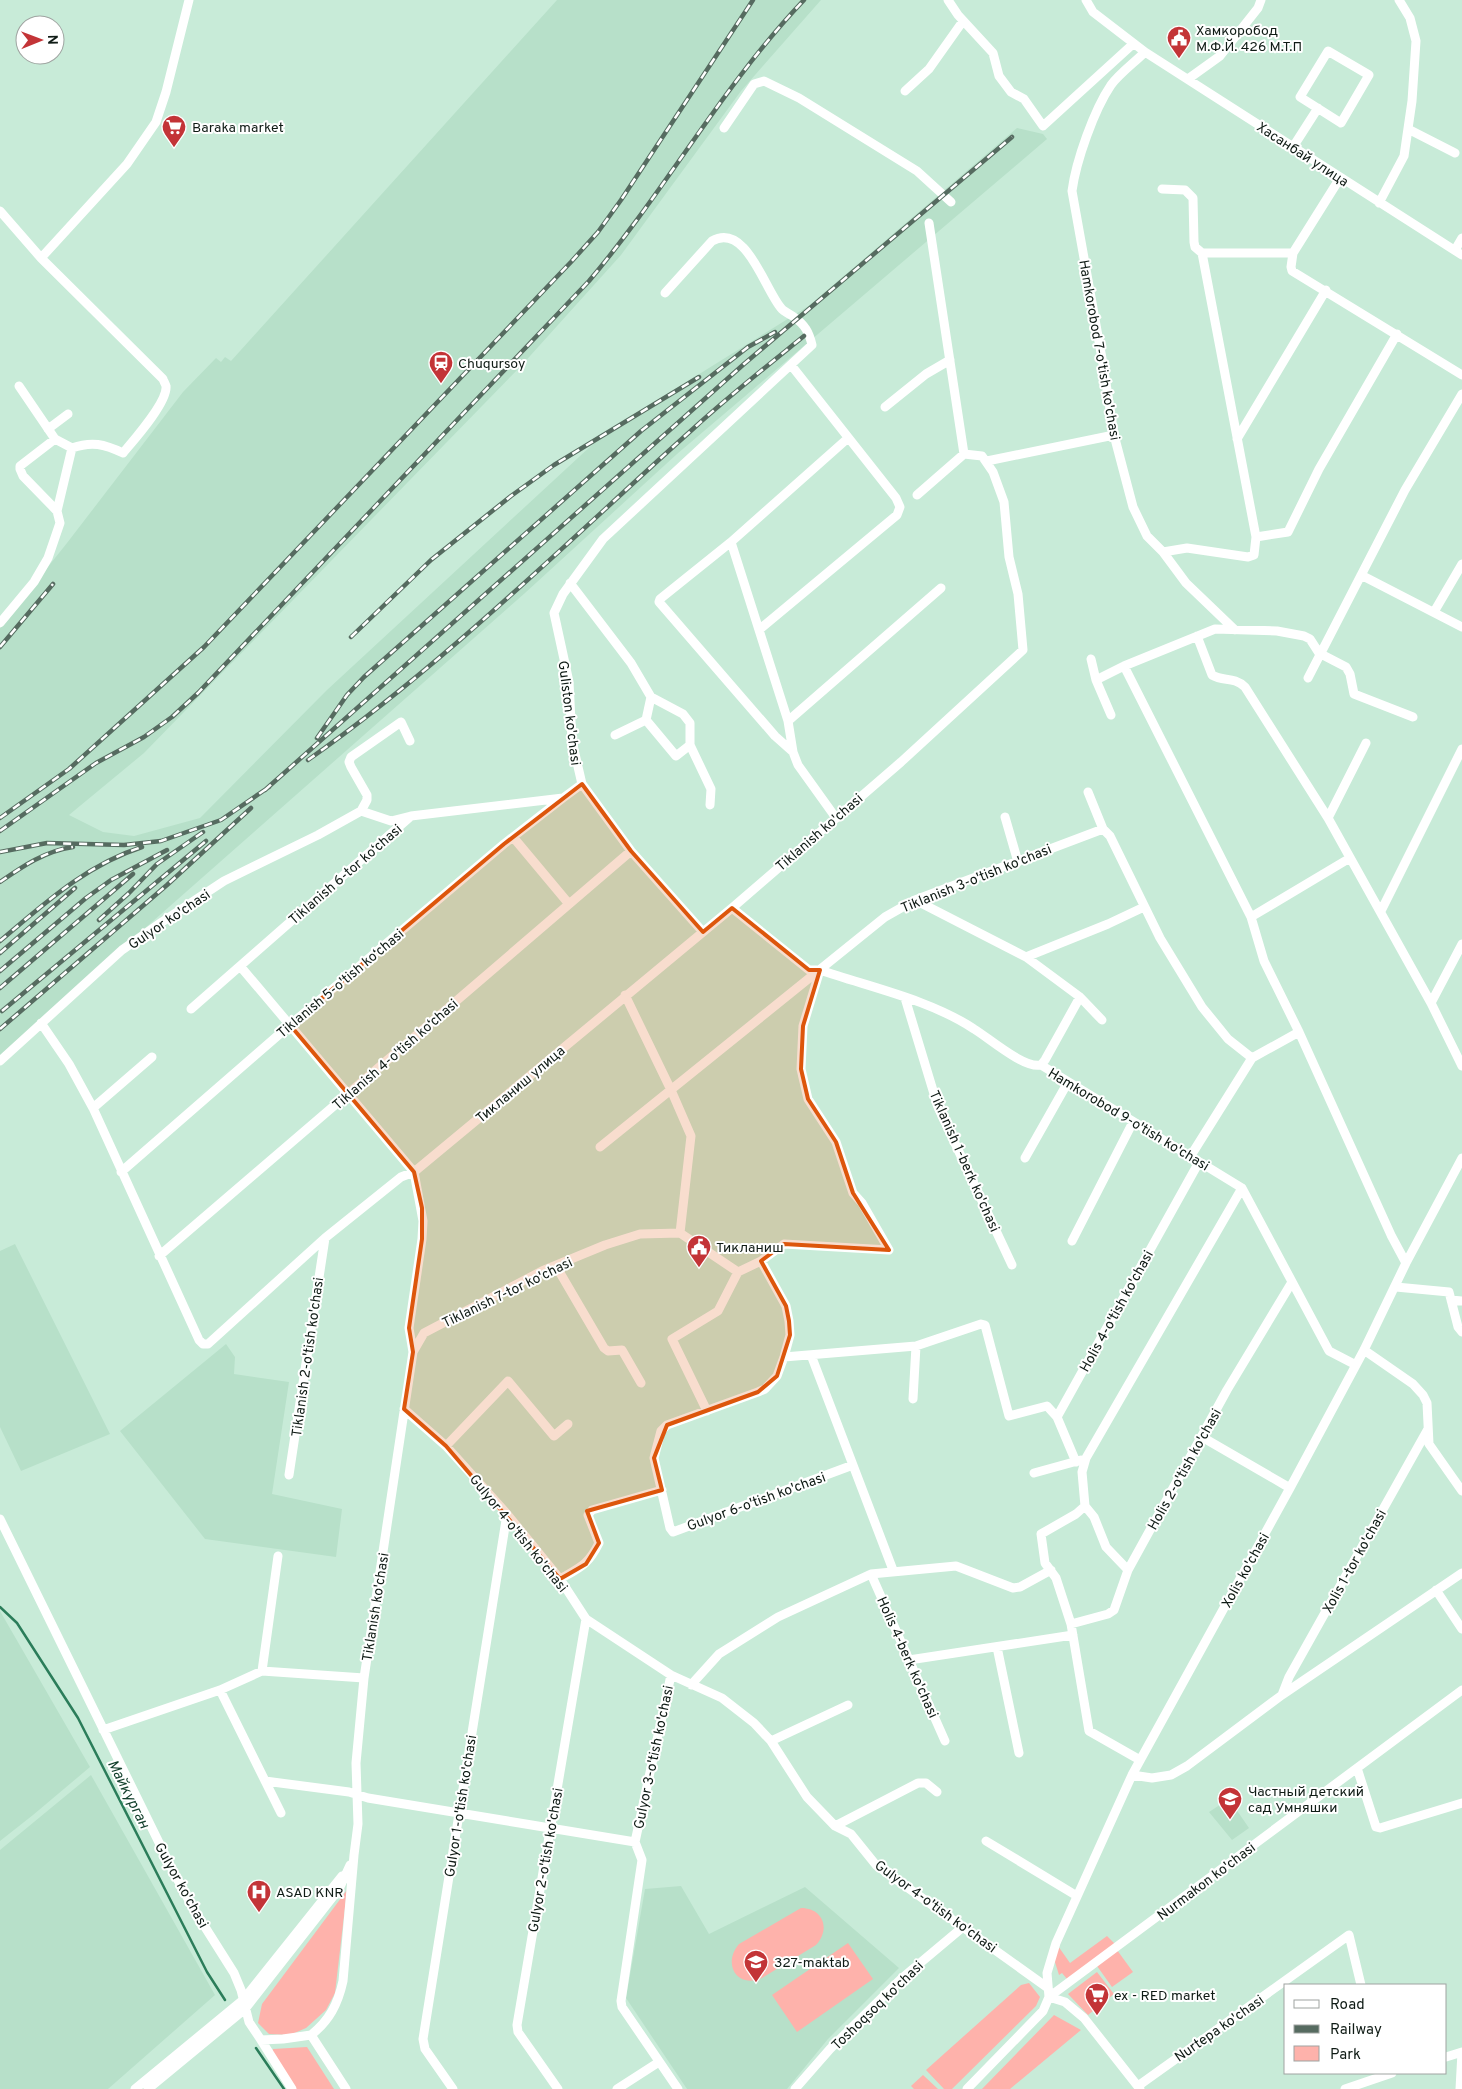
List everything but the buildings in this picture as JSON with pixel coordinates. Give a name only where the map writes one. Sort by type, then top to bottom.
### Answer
[{"type":"street","points":[[41,258],[127,164],[156,122],[166,92],[189,0]]},
{"type":"street","points":[[948,0],[963,21],[992,54],[999,76],[1011,92],[1024,99],[1043,126],[1133,44]]},
{"type":"street","name":"Хасанбай улица","points":[[1086,0],[1093,12],[1133,44],[1458,253]]},
{"type":"street","points":[[1188,79],[1220,56],[1258,8],[1261,0]]},
{"type":"street","points":[[1379,203],[1404,156],[1408,129],[1416,41],[1410,18],[1399,0]]},
{"type":"street","points":[[905,91],[929,69],[963,21]]},
{"type":"street","points":[[1328,51],[1369,75],[1341,123],[1318,108],[1300,97],[1328,51]]},
{"type":"street","name":"Hamkorobod 7-o'tish ko'chasi","points":[[1145,52],[1112,84],[1098,107],[1074,176],[1072,191],[1114,435],[1133,507],[1142,528],[1186,583],[1235,630]]},
{"type":"street","points":[[724,128],[754,84],[764,81],[800,98],[917,171],[951,202]]},
{"type":"street","points":[[1292,147],[1318,108]]},
{"type":"street","points":[[1408,129],[1454,154]]},
{"type":"street","points":[[1340,178],[1293,253],[1292,271],[1326,290],[1462,376]]},
{"type":"street","points":[[1162,189],[1185,190],[1193,198],[1194,242],[1195,247],[1202,253],[1256,536],[1254,555],[1252,556],[1186,548],[1163,552]]},
{"type":"street","points":[[0,211],[41,258],[163,379],[166,385],[165,393],[153,416],[123,454],[107,445],[86,443],[72,448],[55,439],[19,386]]},
{"type":"street","points":[[929,223],[964,454]]},
{"type":"street","name":"Guliston ko'chasi","points":[[665,292],[712,241],[720,236],[730,237],[738,242],[748,254],[782,309],[809,331],[812,345],[604,539],[563,594],[554,613],[569,682],[572,741],[582,784],[631,851],[703,932]]},
{"type":"street","points":[[1458,253],[1462,238]]},
{"type":"street","points":[[1202,253],[1293,253]]},
{"type":"street","points":[[1237,439],[1326,290]]},
{"type":"street","points":[[1256,536],[1288,532],[1319,469],[1397,334]]},
{"type":"street","points":[[885,407],[926,374],[950,360]]},
{"type":"street","points":[[760,630],[897,515],[900,507],[896,498],[847,439],[791,365]]},
{"type":"street","points":[[1308,678],[1319,653],[1362,575],[1405,490],[1462,394]]},
{"type":"street","points":[[48,429],[68,414]]},
{"type":"street","points":[[917,495],[964,454],[982,456],[987,461],[1114,435]]},
{"type":"street","points":[[55,439],[20,466],[20,470],[23,476],[57,510]]},
{"type":"street","points":[[793,752],[775,736],[659,602],[660,599],[731,542],[847,439]]},
{"type":"street","points":[[0,623],[34,582],[48,558],[60,524],[57,510],[72,448]]},
{"type":"street","name":"Tiklanish ko'chasi","points":[[625,995],[732,908],[901,762],[1023,650],[1019,603],[1009,557],[1004,502],[994,472],[987,461]]},
{"type":"street","points":[[731,542],[788,721],[793,752],[801,770],[836,818]]},
{"type":"street","points":[[1434,612],[1462,564]]},
{"type":"street","points":[[1362,575],[1462,627]]},
{"type":"street","points":[[573,580],[631,663],[651,697],[683,714],[690,723],[690,744],[711,789],[710,805]]},
{"type":"street","points":[[788,721],[941,588]]},
{"type":"street","points":[[1096,680],[1124,666],[1215,630],[1277,631],[1304,636],[1310,639],[1319,653],[1346,667],[1350,674],[1354,694],[1413,717]]},
{"type":"street","points":[[1196,636],[1212,675],[1218,678],[1231,678],[1245,686],[1328,818],[1431,1003],[1462,1066]]},
{"type":"street","points":[[1091,659],[1096,680],[1111,715]]},
{"type":"street","points":[[1124,666],[1251,917],[1264,961],[1299,1032],[1350,1149],[1406,1263]]},
{"type":"street","points":[[616,736],[646,720],[651,697]]},
{"type":"street","points":[[646,720],[676,756],[690,744]]},
{"type":"street","points":[[410,741],[400,722],[351,757],[349,762],[367,795],[367,800],[361,811],[391,821],[411,816]]},
{"type":"street","points":[[1328,818],[1366,743]]},
{"type":"street","points":[[1381,911],[1462,749]]},
{"type":"street","name":"Tiklanish 6-tor ko‘chasi","points":[[191,1009],[411,816],[563,798],[582,784]]},
{"type":"street","points":[[1088,792],[1103,830],[1110,836],[1160,938],[1202,1007],[1228,1039],[1252,1058]]},
{"type":"street","name":"Tiklanish 5-o'tish ko‘chasi","points":[[121,1172],[512,838],[563,798]]},
{"type":"street","name":"Gulyor ko'chasi","points":[[0,1061],[122,950],[162,922],[224,882],[318,835],[361,811]]},
{"type":"street","points":[[1004,817],[1018,862]]},
{"type":"street","name":"Tiklanish 3-o'tish ko'chasi","points":[[600,1147],[885,916],[915,900],[1103,830]]},
{"type":"street","points":[[512,838],[569,904]]},
{"type":"street","name":"Tiklanish 4-o'tish ko‘chasi","points":[[159,1256],[631,851]]},
{"type":"street","points":[[1251,917],[1350,858]]},
{"type":"street","points":[[915,900],[1026,957],[1080,997],[1102,1020]]},
{"type":"street","points":[[1026,957],[1108,924],[1144,907]]},
{"type":"street","name":"Hamkorobod 9-o'tish ko'chasi","points":[[732,908],[809,970],[820,970],[926,1004],[972,1027],[1024,1062],[1036,1066],[1040,1065],[1242,1188]]},
{"type":"street","points":[[1431,1003],[1462,944]]},
{"type":"street","points":[[240,966],[414,1172]]},
{"type":"street","points":[[707,1411],[672,1340],[718,1311],[738,1272],[761,1260],[784,1244],[890,1250],[862,1203],[852,1193],[836,1142],[811,1105],[806,1092],[801,1069],[803,1026],[820,970]]},
{"type":"street","points":[[625,995],[691,1136],[680,1233],[738,1272]]},
{"type":"street","name":"Тикланиш улица","points":[[414,1172],[625,995]]},
{"type":"street","points":[[1040,1065],[1045,1060],[1080,997]]},
{"type":"street","name":"Tiklanish 1-berk ko'chasi","points":[[905,998],[938,1107],[1012,1265]]},
{"type":"street","points":[[41,1023],[69,1064],[93,1108],[159,1256]]},
{"type":"street","points":[[1190,1156],[1252,1058],[1299,1032]]},
{"type":"street","points":[[93,1108],[152,1057]]},
{"type":"street","points":[[1025,1158],[1068,1082]]},
{"type":"street","points":[[1072,1241],[1133,1122]]},
{"type":"street","name":"Xolis ko'chasi","points":[[1048,1992],[1047,1973],[1050,1960],[1076,1896],[1132,1775],[1356,1365],[1396,1287],[1406,1263],[1462,1158]]},
{"type":"street","name":"Holis 4-o'tish ko'chasi","points":[[1057,1417],[1199,1162]]},
{"type":"street","name":"Tiklanish ko'chasi","points":[[311,2035],[329,2018],[340,1996],[343,1981],[358,1824],[356,1763],[364,1678],[413,1352],[409,1328],[423,1221],[414,1172]]},
{"type":"street","name":"Tiklanish 2-o'tish ko'chasi","points":[[159,1256],[199,1340],[203,1344],[208,1344],[324,1238],[401,1177],[414,1172]]},
{"type":"street","points":[[1242,1188],[1329,1351],[1356,1365]]},
{"type":"street","points":[[1128,1570],[1106,1547],[1094,1518],[1085,1506],[1082,1472],[1086,1458],[1242,1188]]},
{"type":"street","name":"Tiklanish 7-tor ko'chasi","points":[[413,1352],[424,1334],[542,1271],[605,1245],[640,1234],[680,1233]]},
{"type":"street","name":"Tiklanish 2-o'tish ko'chasi","points":[[289,1475],[324,1238]]},
{"type":"street","name":"Gulyor 6-o'tish ko'chasi","points":[[761,1260],[786,1306],[790,1335],[784,1358],[777,1376],[765,1389],[667,1425],[661,1431],[654,1458],[670,1528],[673,1532],[853,1465]]},
{"type":"street","points":[[556,1266],[604,1348],[608,1351],[622,1350],[641,1383]]},
{"type":"street","name":"Holis 2-o'tish ko'chasi","points":[[1071,1624],[1108,1614],[1114,1610],[1128,1570],[1227,1390],[1292,1282]]},
{"type":"street","points":[[1396,1287],[1449,1292],[1458,1327],[1462,1332]]},
{"type":"street","points":[[1451,1300],[1462,1301]]},
{"type":"street","points":[[784,1358],[916,1346],[981,1324],[985,1325],[1009,1416],[1047,1406],[1057,1417],[1076,1462]]},
{"type":"street","points":[[913,1399],[916,1346]]},
{"type":"street","points":[[1364,1350],[1413,1384],[1423,1395],[1428,1403],[1429,1444],[1462,1491]]},
{"type":"street","points":[[811,1355],[893,1570]]},
{"type":"street","points":[[446,1446],[508,1381],[554,1436],[568,1424]]},
{"type":"street","name":"Gulyor 4-o'tish ko'chasi","points":[[404,1409],[446,1446],[507,1514],[560,1580],[586,1619],[670,1676],[722,1698],[754,1723],[771,1741],[807,1797],[835,1826],[851,1834],[876,1865],[964,1927],[1048,1992]]},
{"type":"street","name":"Xolis 1-tor ko'chasi","points":[[1282,1695],[1289,1677],[1428,1428]]},
{"type":"street","points":[[1202,1437],[1290,1488]]},
{"type":"street","points":[[1034,1473],[1086,1458]]},
{"type":"street","points":[[560,1580],[586,1564],[599,1542],[589,1512],[662,1490]]},
{"type":"street","points":[[1085,1506],[1076,1514],[1041,1534],[1045,1564],[1056,1578],[1071,1624],[1090,1731],[1140,1760]]},
{"type":"street","name":"Gulyor 1-o'tish ko'chasi","points":[[453,2089],[425,2049],[423,2039],[507,1514]]},
{"type":"street","name":"Gulyor ko'chasi","points":[[0,1519],[193,1908],[234,1973],[249,2022],[292,2089]]},
{"type":"street","points":[[262,1671],[278,1556]]},
{"type":"street","points":[[691,1685],[718,1654],[727,1648],[778,1617],[871,1574],[893,1570],[956,1566],[1012,1588],[1020,1587],[1051,1570]]},
{"type":"street","name":"Xolis 1-tor ko'chasi","points":[[1132,1775],[1152,1778],[1171,1775],[1206,1754],[1282,1695],[1462,1572]]},
{"type":"street","name":"Holis 4-berk ko'chasi","points":[[871,1574],[945,1741]]},
{"type":"street","points":[[1436,1590],[1462,1629]]},
{"type":"street","name":"Gulyor 2-o'tish ko'chasi","points":[[558,2089],[518,2032],[517,2025],[586,1619]]},
{"type":"street","points":[[909,1660],[1073,1635]]},
{"type":"street","points":[[997,1647],[1019,1753]]},
{"type":"street","points":[[104,1730],[220,1690],[262,1671],[364,1678]]},
{"type":"street","name":"Gulyor 3-o'tish ko'chasi","points":[[670,1676],[635,1842],[642,1860],[621,2001],[622,2007],[678,2089]]},
{"type":"street","points":[[220,1690],[281,1813]]},
{"type":"street","name":"Nurmakon ko'chasi","points":[[967,2089],[1043,2011],[1048,1992],[1462,1690]]},
{"type":"street","points":[[771,1741],[848,1705]]},
{"type":"street","points":[[1357,1768],[1376,1827],[1380,1828],[1462,1803]]},
{"type":"street","points":[[265,1780],[349,1792],[368,1798],[635,1842]]},
{"type":"street","points":[[835,1826],[918,1783],[926,1782],[937,1792]]},
{"type":"street","points":[[986,1841],[1076,1896]]},
{"type":"street","points":[[148,2089],[244,2004],[339,1889],[354,1855]]},
{"type":"street","name":"Toshoqsoq ko'chasi","points":[[795,2089],[830,2049],[901,1979],[964,1927]]},
{"type":"street","name":"Nurtepa ko'chasi","points":[[1048,1992],[1065,2002],[1084,2018],[1139,2087],[1349,1935],[1361,1984]]},
{"type":"street","points":[[135,2089],[244,2004]]},
{"type":"street","points":[[261,2040],[283,2040],[311,2035],[346,2089]]},
{"type":"street","points":[[1447,2057],[1462,2052],[1460,2089]]},
{"type":"street","points":[[618,2089],[659,2062]]},
{"type":"street","points":[[1345,2089],[1385,2074]]},
{"type":"highlighted area","points":[[582,784],[631,851],[703,932],[732,908],[809,970],[820,970],[803,1026],[801,1069],[808,1099],[836,1142],[853,1193],[889,1250],[784,1244],[761,1261],[786,1306],[789,1321],[790,1335],[777,1376],[758,1392],[667,1425],[654,1458],[662,1490],[587,1511],[599,1543],[586,1564],[560,1579],[446,1446],[404,1409],[413,1352],[409,1328],[422,1239],[422,1208],[414,1172],[290,1025],[504,844]]},
{"type":"shaded area","name":"Chuqursoy","points":[[557,0],[821,0],[741,91],[621,255],[521,366],[144,753],[69,815],[103,832],[134,836],[200,818],[327,690],[606,432],[810,305],[1017,128],[1043,134],[1047,139],[677,454],[525,593],[0,1056],[0,627],[183,392],[216,358],[221,362],[225,357],[231,361]]},
{"type":"shaded area","points":[[15,1244],[110,1434],[21,1471],[0,1427],[0,1251]]},
{"type":"shaded area","points":[[226,1344],[235,1357],[234,1374],[289,1382],[272,1494],[342,1509],[336,1557],[205,1539],[120,1431]]},
{"type":"shaded area","points":[[0,1611],[90,1767],[0,1841]]},
{"type":"shaded area","points":[[91,1775],[215,1995],[108,2089],[0,2089],[0,1850]]},
{"type":"shaded area","name":"Частный детский сад Умняшки","points":[[1229,1799],[1249,1828],[1232,1840],[1209,1812]]},
{"type":"shaded area","name":"327-maktab","points":[[681,1886],[709,1934],[805,1887],[899,1968],[828,2039],[787,2089],[687,2089],[626,1998],[645,1889]]},
{"type":"green space","points":[[347,1890],[335,1993],[326,2010],[306,2028],[290,2035],[269,2034],[258,2023],[262,2004]]},
{"type":"green space","points":[[801,1908],[815,1912],[822,1920],[823,1932],[821,1939],[816,1945],[762,1978],[753,1981],[739,1977],[732,1966],[732,1959],[739,1944]]},
{"type":"green space","points":[[1107,1936],[1115,1944],[1067,1979],[1062,1973],[1059,1975],[1054,1959],[1058,1946],[1070,1963]]},
{"type":"green space","points":[[848,1943],[873,1979],[797,2032],[772,1995]]},
{"type":"green space","points":[[1117,1950],[1133,1972],[1112,1987],[1097,1966]]},
{"type":"green space","points":[[1097,1972],[1114,1994],[1088,2015],[1068,1994]]},
{"type":"green space","points":[[1029,1983],[1040,1997],[1036,2006],[952,2089],[944,2089],[926,2070],[1021,1985]]},
{"type":"green space","points":[[1054,2015],[1081,2030],[1010,2089],[982,2089]]},
{"type":"green space","points":[[307,2047],[334,2089],[295,2089],[272,2054],[273,2049]]},
{"type":"green space","points":[[923,2075],[938,2089],[914,2089],[911,2086]]},
{"type":"waterway","name":"Майкурган","points":[[0,1607],[17,1623],[78,1718],[207,1972],[225,2000]]},
{"type":"waterway","name":"Майкурган","points":[[256,2048],[284,2089]]},
{"type":"railway","points":[[0,818],[69,769],[204,647],[571,262],[598,232],[621,200],[753,0]]},
{"type":"railway","points":[[0,831],[96,763],[144,737],[172,717],[198,693],[589,281],[644,211],[747,67],[804,0]]},
{"type":"railway","points":[[265,790],[744,364],[1012,137]]},
{"type":"railway","points":[[317,738],[347,695],[364,677],[641,431],[748,347],[775,332]]},
{"type":"railway","points":[[308,760],[409,683],[458,642],[707,416],[804,336]]},
{"type":"railway","points":[[351,637],[431,560],[511,496],[554,465],[699,377]]},
{"type":"railway","points":[[0,647],[53,584]]},
{"type":"railway","points":[[0,852],[47,843],[124,845],[161,841],[221,820],[269,787]]},
{"type":"railway","points":[[0,1029],[167,885],[251,808]]},
{"type":"railway","points":[[99,920],[157,864],[203,832]]},
{"type":"railway","points":[[2,1011],[206,841]]},
{"type":"railway","points":[[0,882],[44,856],[73,847]]},
{"type":"railway","points":[[0,941],[66,887],[84,875],[102,864],[142,847]]},
{"type":"railway","points":[[0,971],[86,898],[111,880],[167,850]]},
{"type":"railway","points":[[0,988],[133,874]]},
{"type":"railway","points":[[0,953],[75,888]]},
{"type":"place","name":"Хамкоробод М.Ф.Й. 426 М.Т.П","points":[[1179,59]]},
{"type":"place","name":"Baraka market","points":[[174,148]]},
{"type":"place","name":"Chuqursoy","points":[[441,384]]},
{"type":"place","name":"Тикланиш","points":[[699,1268]]},
{"type":"place","name":"Частный детский сад Умняшки","points":[[1230,1820]]},
{"type":"place","name":"ASAD KNR","points":[[259,1913]]},
{"type":"place","name":"327-maktab","points":[[756,1983]]},
{"type":"place","name":"ex - RED market","points":[[1097,2016]]}]
